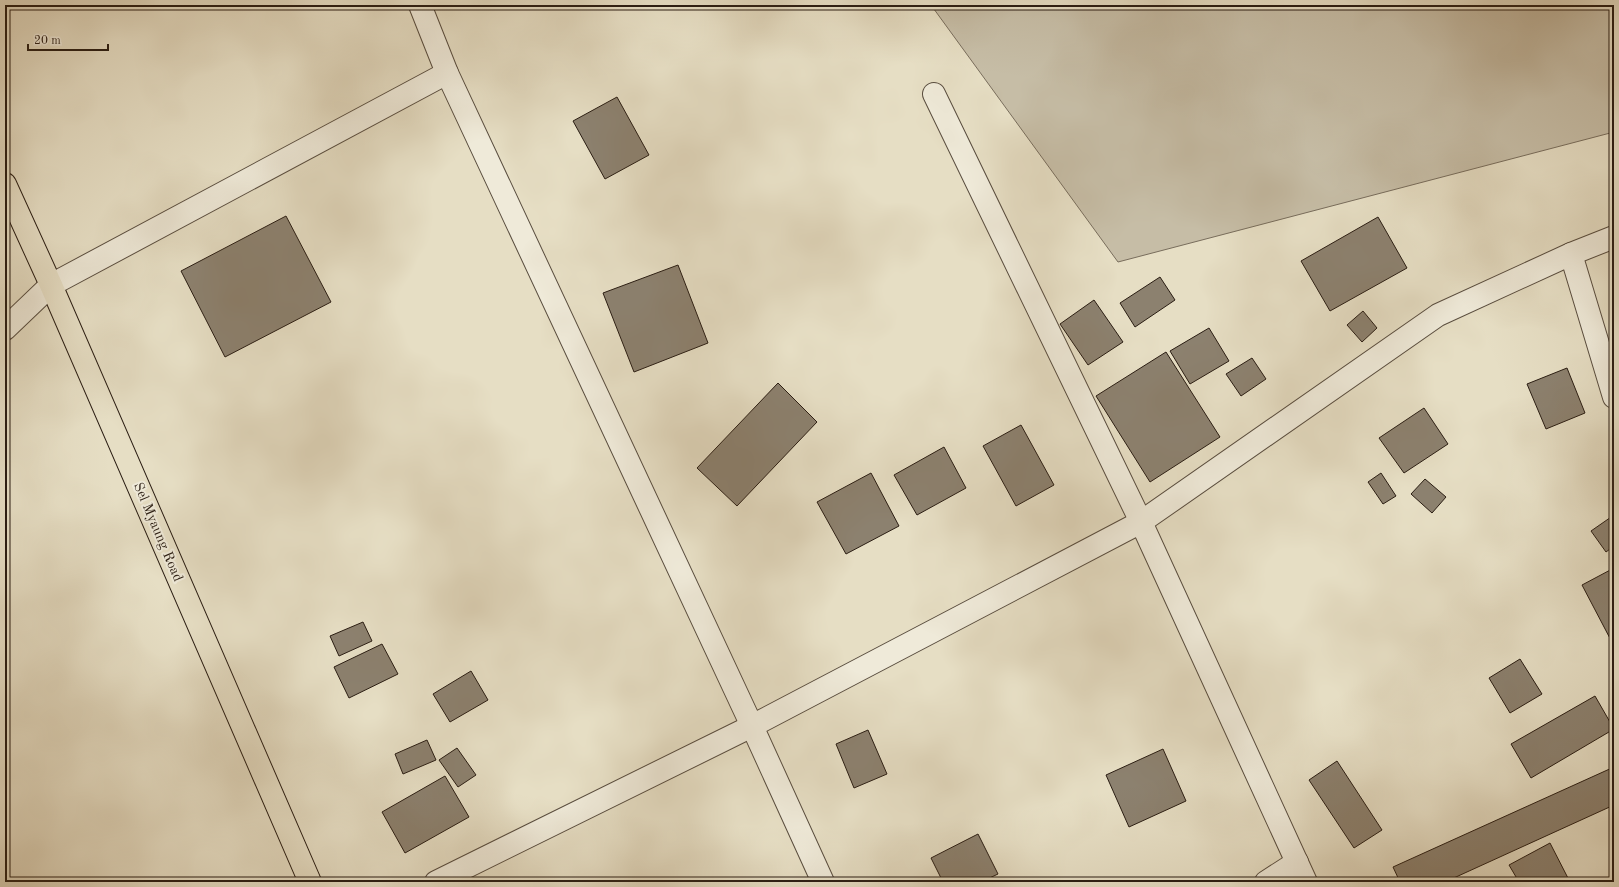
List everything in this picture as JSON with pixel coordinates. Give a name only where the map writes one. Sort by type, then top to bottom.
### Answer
[{"type":"main road","name":"Sel Myaung Road","points":[[8,196],[51,285],[310,882]]},
{"type":"street","points":[[420,5],[447,73],[824,882]]},
{"type":"street","points":[[5,329],[51,285],[447,73]]},
{"type":"street","points":[[934,94],[1141,522],[1306,882]]},
{"type":"street","points":[[436,882],[752,726],[1141,522],[1438,315],[1571,254],[1614,237]]},
{"type":"street","points":[[1571,254],[1614,397]]},
{"type":"street","points":[[1266,882],[1297,862]]},
{"type":"shaded area","points":[[931,5],[1614,5],[1614,132],[1118,262]]},
{"type":"building","points":[[617,97],[649,155],[605,179],[573,121]]},
{"type":"building","points":[[286,216],[331,302],[225,357],[181,271]]},
{"type":"building","points":[[1378,217],[1407,268],[1330,311],[1301,261]]},
{"type":"building","points":[[678,265],[708,343],[634,372],[603,293]]},
{"type":"building","points":[[1160,277],[1175,300],[1135,327],[1120,303]]},
{"type":"building","points":[[1094,300],[1123,342],[1088,365],[1060,324]]},
{"type":"building","points":[[1363,311],[1377,328],[1362,342],[1347,325]]},
{"type":"building","points":[[1209,328],[1229,361],[1190,384],[1170,351]]},
{"type":"building","points":[[1166,352],[1220,437],[1150,482],[1096,396]]},
{"type":"building","points":[[1252,358],[1266,379],[1241,396],[1226,374]]},
{"type":"building","points":[[1567,368],[1585,413],[1546,429],[1527,384]]},
{"type":"building","points":[[778,383],[817,422],[737,506],[697,468]]},
{"type":"building","points":[[1424,408],[1448,444],[1404,473],[1379,438]]},
{"type":"building","points":[[1021,425],[1054,485],[1016,506],[983,446]]},
{"type":"building","points":[[944,447],[966,488],[917,515],[894,475]]},
{"type":"building","points":[[871,473],[899,526],[846,554],[817,502]]},
{"type":"building","points":[[1381,473],[1396,496],[1383,504],[1368,482]]},
{"type":"building","points":[[1425,479],[1446,497],[1432,513],[1411,494]]},
{"type":"building","points":[[1614,515],[1614,546],[1606,552],[1591,531]]},
{"type":"building","points":[[1614,568],[1614,646],[1582,585]]},
{"type":"building","points":[[363,622],[372,641],[339,656],[330,636]]},
{"type":"building","points":[[382,644],[398,674],[349,698],[334,667]]},
{"type":"building","points":[[1520,659],[1542,694],[1510,713],[1489,678]]},
{"type":"building","points":[[471,671],[488,700],[450,722],[433,694]]},
{"type":"building","points":[[1595,696],[1614,729],[1531,778],[1511,744]]},
{"type":"building","points":[[868,730],[887,774],[854,788],[836,744]]},
{"type":"building","points":[[427,740],[436,760],[403,774],[395,754]]},
{"type":"building","points":[[457,748],[476,775],[458,787],[439,760]]},
{"type":"building","points":[[1163,749],[1186,801],[1129,827],[1106,775]]},
{"type":"building","points":[[1337,761],[1382,830],[1354,848],[1309,780]]},
{"type":"building","points":[[1614,767],[1614,805],[1445,882],[1400,882],[1393,867]]},
{"type":"building","points":[[445,776],[469,817],[405,853],[382,812]]},
{"type":"building","points":[[978,834],[998,874],[981,882],[943,882],[931,858]]},
{"type":"building","points":[[1550,843],[1570,882],[1519,882],[1509,865]]}]
